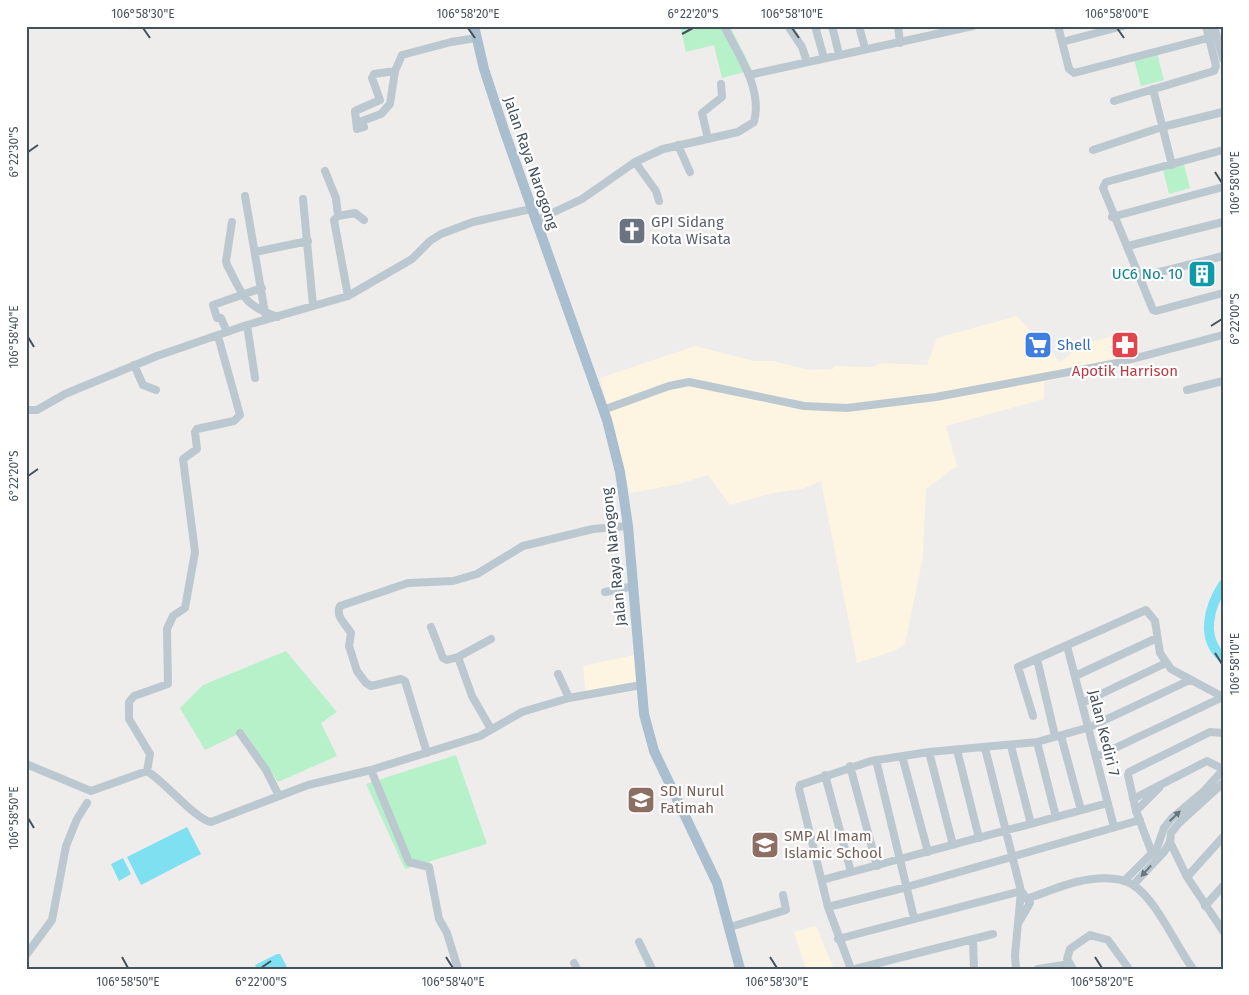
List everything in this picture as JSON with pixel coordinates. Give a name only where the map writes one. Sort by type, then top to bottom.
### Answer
[{"type":"main road","name":"Jalan Raya Narogong","points":[[474,26],[492,94],[535,221],[603,410],[620,472],[634,586],[644,714],[650,742],[713,874],[730,927],[740,969]]},
{"type":"street","points":[[535,221],[582,199],[635,162],[663,149],[738,132],[754,122],[755,105],[749,75],[724,26]]},
{"type":"street","points":[[815,26],[824,58]]},
{"type":"street","points":[[832,26],[839,54]]},
{"type":"street","points":[[898,26],[900,43]]},
{"type":"street","points":[[749,75],[973,26]]},
{"type":"street","points":[[1058,26],[1072,73],[1208,38]]},
{"type":"street","points":[[1062,42],[1122,26]]},
{"type":"street","points":[[1114,101],[1214,71],[1216,66],[1206,26]]},
{"type":"street","points":[[1214,26],[1223,59]]},
{"type":"street","points":[[790,29],[802,47],[807,62]]},
{"type":"street","points":[[860,30],[866,48]]},
{"type":"street","points":[[395,71],[374,74],[372,78],[380,100],[355,112],[357,129],[364,127],[362,121],[381,114],[390,104],[395,71],[402,55],[451,42],[476,38]]},
{"type":"street","points":[[708,139],[702,112],[722,98],[721,84]]},
{"type":"street","points":[[1154,89],[1172,164]]},
{"type":"street","points":[[1093,150],[1162,127],[1223,112]]},
{"type":"street","points":[[678,145],[690,172]]},
{"type":"street","points":[[1223,150],[1104,185],[1102,188],[1112,217],[1128,246],[1150,308],[1156,311],[1223,293]]},
{"type":"street","points":[[635,162],[656,191],[659,201]]},
{"type":"street","points":[[325,171],[336,198],[338,216]]},
{"type":"street","points":[[1112,217],[1223,188]]},
{"type":"street","points":[[244,196],[265,313]]},
{"type":"street","points":[[303,199],[313,306]]},
{"type":"street","points":[[26,410],[37,410],[65,394],[134,365],[247,325],[348,296],[412,259],[430,241],[441,234],[473,222],[531,209]]},
{"type":"street","points":[[348,296],[333,222],[338,216],[355,213],[364,220]]},
{"type":"street","points":[[232,222],[226,261],[242,294],[255,309],[278,317]]},
{"type":"street","points":[[1128,246],[1223,222]]},
{"type":"street","points":[[255,252],[308,241]]},
{"type":"street","points":[[1140,277],[1223,256]]},
{"type":"street","points":[[228,332],[212,306],[262,288]]},
{"type":"street","points":[[247,325],[255,378]]},
{"type":"street","points":[[603,410],[669,386],[689,382],[822,408],[854,407],[936,398],[1117,363],[1223,335]]},
{"type":"street","points":[[147,770],[150,754],[129,719],[129,702],[134,696],[168,684],[167,629],[172,616],[185,608],[196,552],[182,459],[197,449],[195,432],[197,429],[234,422],[240,415],[218,336]]},
{"type":"street","points":[[134,365],[143,385],[156,390]]},
{"type":"street","points":[[1187,390],[1223,381]]},
{"type":"street","points":[[427,753],[405,681],[401,679],[371,686],[366,683],[357,671],[348,646],[350,632],[344,626],[338,613],[340,606],[408,583],[453,581],[477,574],[523,546],[594,529],[628,526]]},
{"type":"street","points":[[605,592],[634,586]]},
{"type":"street","points":[[1033,716],[1018,667],[1146,610],[1155,621],[1160,653],[1171,669],[1223,697]]},
{"type":"street","points":[[430,627],[443,658],[447,660],[458,657],[491,639]]},
{"type":"street","points":[[1075,676],[1157,638]]},
{"type":"street","name":"Jalan Kediri 7","points":[[1067,646],[1090,727],[1114,827]]},
{"type":"street","points":[[458,657],[472,696],[491,729]]},
{"type":"street","points":[[1037,659],[1081,810]]},
{"type":"street","points":[[1082,703],[1166,663]]},
{"type":"street","points":[[558,674],[569,698]]},
{"type":"street","points":[[850,969],[828,907],[799,789],[803,783],[850,766],[876,760],[929,752],[1011,746],[1037,742],[1090,727],[1190,680]]},
{"type":"street","points":[[147,770],[160,779],[202,819],[208,821],[278,794],[331,778],[371,770],[480,736],[522,712],[569,698],[641,685]]},
{"type":"street","points":[[1096,756],[1223,697]]},
{"type":"street","points":[[1152,853],[1136,811],[1128,775],[1132,769],[1210,732],[1223,733]]},
{"type":"street","points":[[240,733],[266,770],[278,794]]},
{"type":"street","points":[[1037,742],[1056,817]]},
{"type":"street","points":[[1011,746],[1031,824]]},
{"type":"street","points":[[984,748],[1011,856],[1022,890],[1029,898],[1030,903],[1019,922]]},
{"type":"street","points":[[957,750],[980,838]]},
{"type":"street","points":[[929,752],[953,845]]},
{"type":"street","points":[[902,756],[928,852]]},
{"type":"street","points":[[876,760],[914,918]]},
{"type":"street","points":[[1124,881],[1157,848],[1164,828],[1172,818],[1204,790],[1223,770],[1207,761],[1133,799]]},
{"type":"street","points":[[26,764],[90,791],[147,770]]},
{"type":"street","points":[[850,766],[877,866]]},
{"type":"street","points":[[371,770],[409,862],[429,867],[439,919],[447,932],[458,969]]},
{"type":"street","points":[[825,775],[851,872]]},
{"type":"street","points":[[1133,885],[1164,852],[1170,842],[1171,833],[1223,783]]},
{"type":"street","points":[[1136,811],[1162,784]]},
{"type":"street","points":[[26,955],[52,920],[66,846],[76,819],[87,803]]},
{"type":"street","points":[[822,880],[1108,803]]},
{"type":"street","points":[[828,907],[907,887],[1140,820]]},
{"type":"street","points":[[1187,877],[1223,838]]},
{"type":"street","points":[[1170,842],[1187,877],[1223,931]]},
{"type":"street","points":[[1029,898],[1076,882],[1110,879],[1124,881],[1133,885],[1156,912],[1193,969]]},
{"type":"street","points":[[1205,906],[1223,886]]},
{"type":"street","points":[[838,939],[1022,890]]},
{"type":"street","points":[[1017,969],[1015,955],[1022,890]]},
{"type":"street","points":[[730,927],[786,910],[783,895]]},
{"type":"street","points":[[855,969],[993,934]]},
{"type":"street","points":[[1038,969],[1071,966],[1067,959],[1070,949],[1090,936],[1098,936],[1108,940],[1129,969]]},
{"type":"street","points":[[972,940],[974,969]]},
{"type":"street","points":[[639,942],[652,969]]},
{"type":"shaded area","points":[[1017,316],[1060,362],[1086,343],[1126,333],[1137,381],[1128,377],[1124,364],[1044,382],[1044,399],[946,426],[957,466],[926,489],[923,557],[905,644],[894,651],[857,663],[821,481],[802,489],[773,493],[730,505],[708,475],[679,484],[630,493],[600,378],[695,346],[754,361],[773,361],[809,370],[833,369],[835,366],[872,367],[882,363],[927,365],[937,338]]},
{"type":"shaded area","points":[[634,655],[636,687],[586,694],[583,666]]},
{"type":"shaded area","points":[[816,926],[834,969],[806,969],[794,932]]},
{"type":"green space","points":[[680,26],[730,26],[752,70],[722,78],[714,45],[686,52]]},
{"type":"green space","points":[[1157,53],[1164,80],[1141,86],[1134,59]]},
{"type":"green space","points":[[1183,161],[1190,188],[1169,194],[1162,166]]},
{"type":"green space","points":[[286,651],[337,712],[321,723],[337,756],[278,782],[244,731],[205,750],[180,708],[203,685]]},
{"type":"green space","points":[[456,755],[487,844],[405,869],[366,784]]},
{"type":"water","points":[[187,827],[201,854],[141,885],[127,857]]},
{"type":"water","points":[[123,858],[131,874],[119,881],[111,864]]},
{"type":"water","points":[[280,954],[288,969],[257,969],[255,965]]},
{"type":"waterway","points":[[1223,585],[1214,603],[1209,622],[1211,641],[1223,658]]},
{"type":"place","name":"GPI Sidang Kota Wisata","points":[[632,231]]},
{"type":"place","name":"UC6 No. 10","points":[[1202,274]]},
{"type":"place","name":"Shell","points":[[1038,345]]},
{"type":"place","name":"Apotik Harrison","points":[[1125,345]]},
{"type":"place","name":"SDI Nurul Fatimah","points":[[641,800]]},
{"type":"place","name":"SMP Al Imam Islamic School","points":[[765,845]]}]
